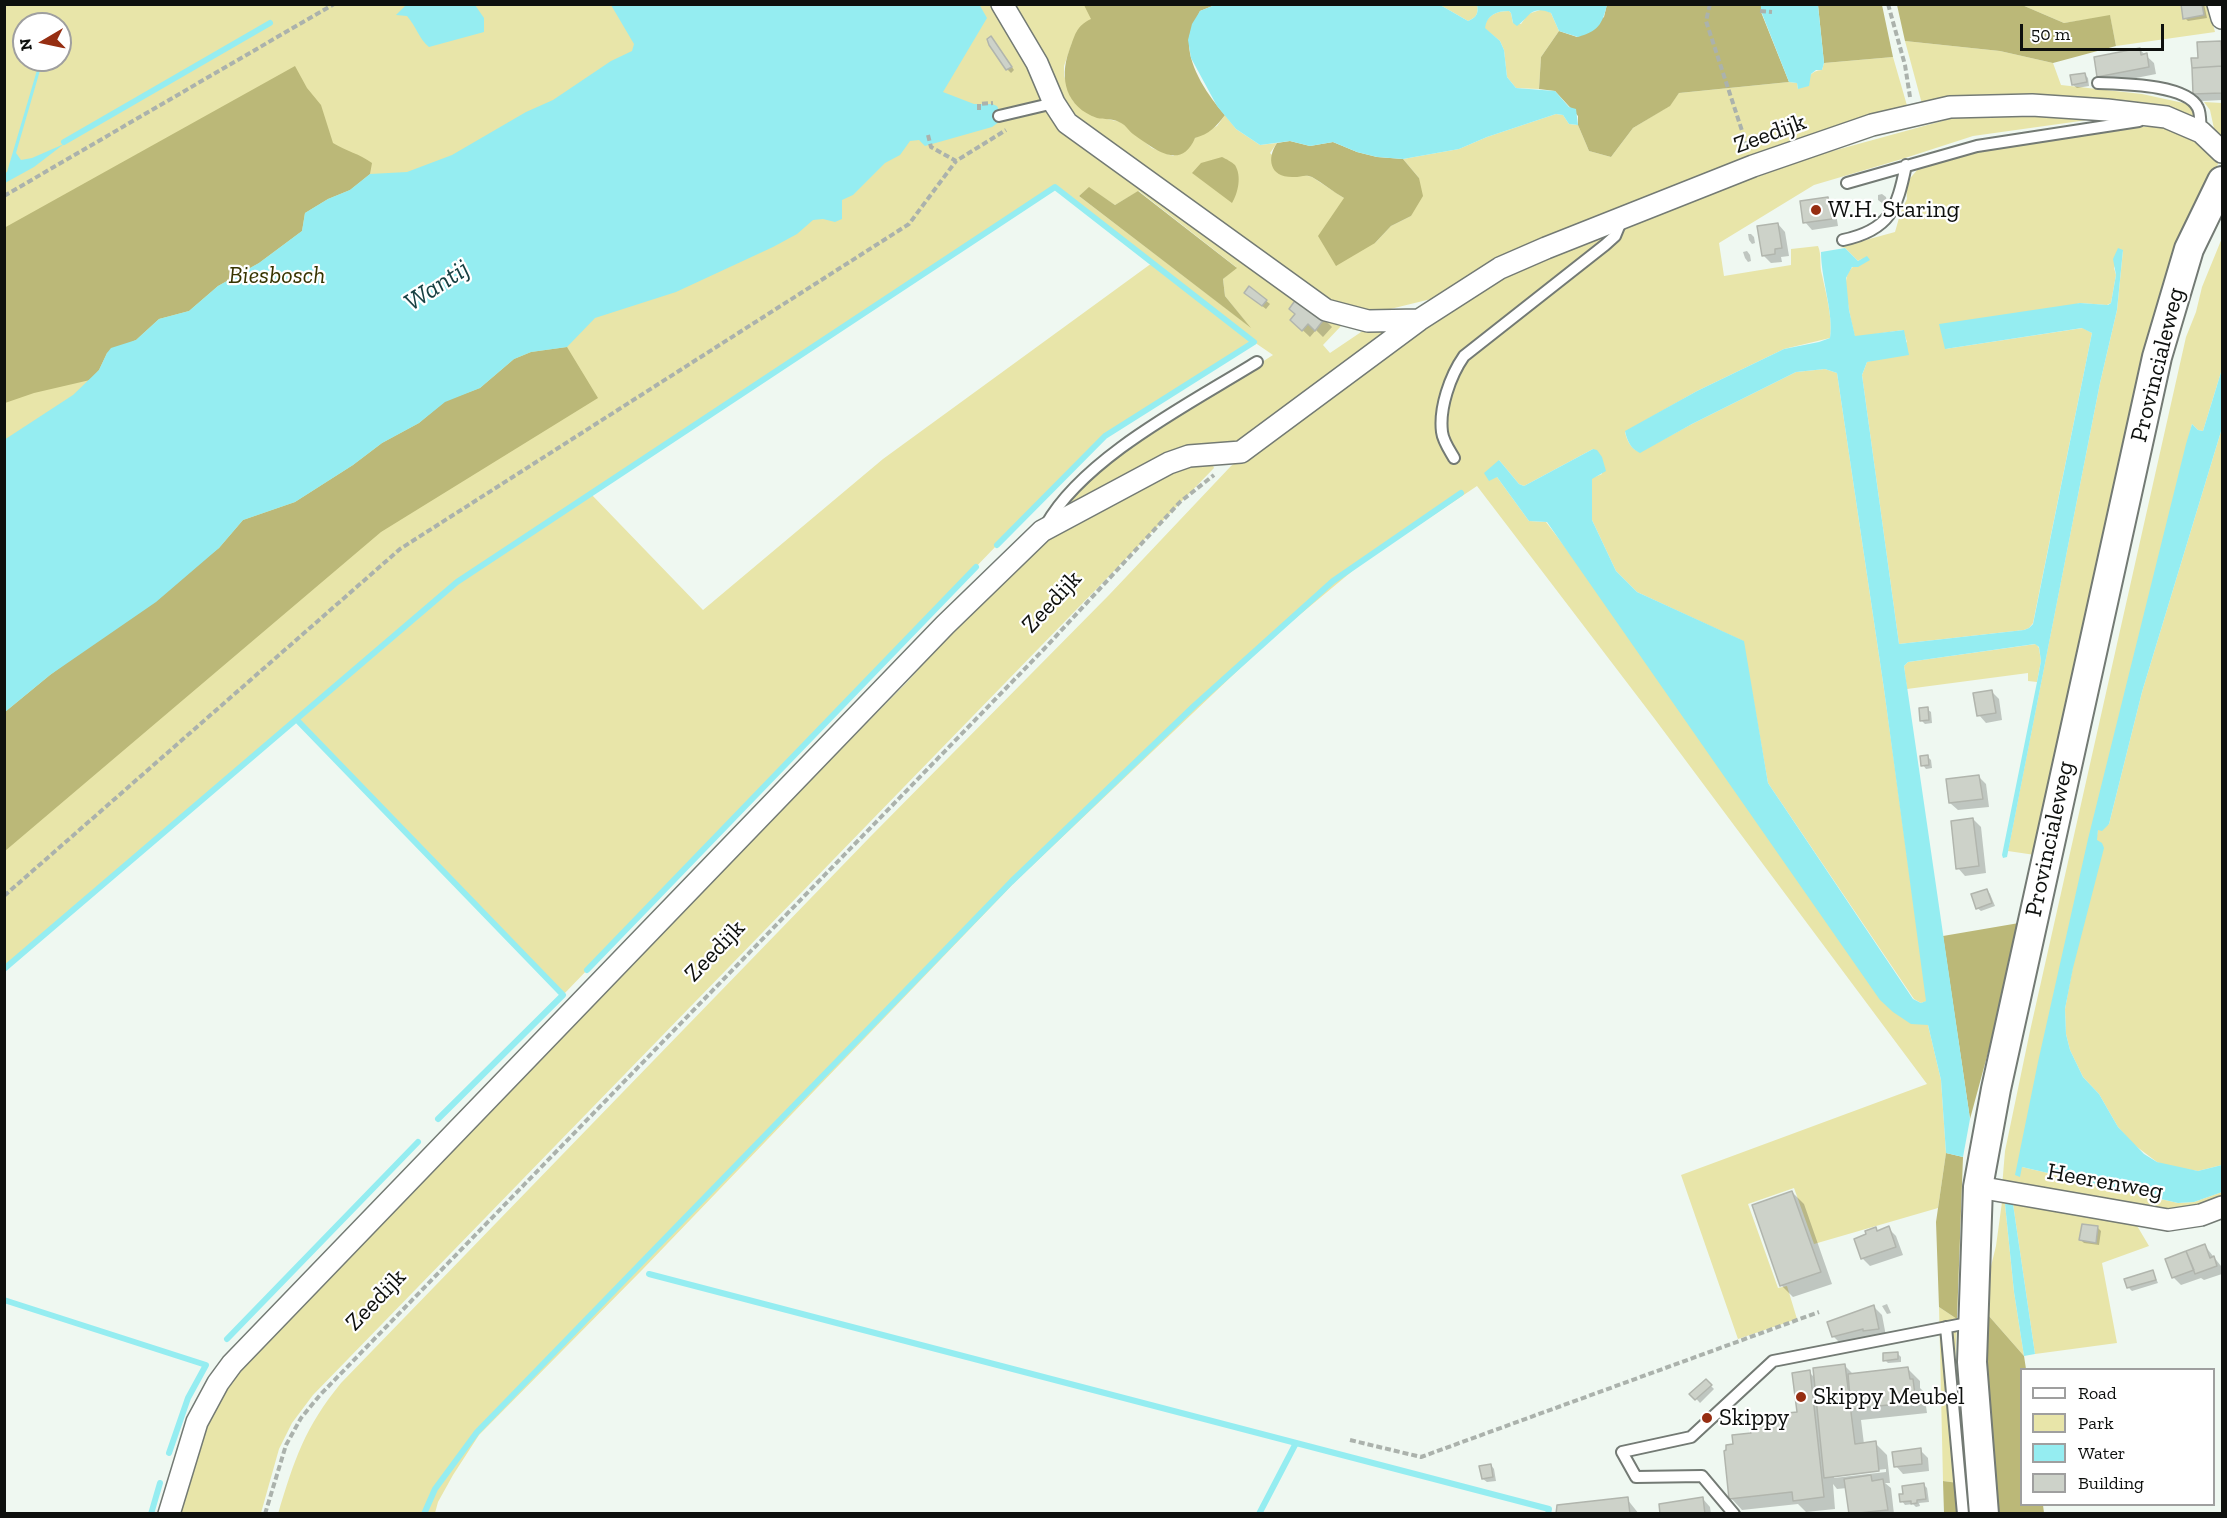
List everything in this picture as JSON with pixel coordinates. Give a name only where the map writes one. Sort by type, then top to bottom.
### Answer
[{"type":"main road","name":"Provincialeweg","points":[[1984,1514],[1970,1477],[1965,1420],[1972,1362],[1960,1324],[1978,1187],[1996,1089],[2150,387],[2189,249],[2223,181]]},
{"type":"street","points":[[1002,4],[1037,63],[1054,103],[1067,123],[1326,310],[1368,321],[1419,320]]},
{"type":"street","points":[[2218,4],[2223,18]]},
{"type":"street","name":"Zeedijk","points":[[1241,452],[1419,320],[1500,268],[1754,166],[1872,125],[1950,107],[2032,105],[2108,110],[2166,117],[2201,132],[2223,152]]},
{"type":"street","points":[[169,1514],[197,1422],[231,1364],[945,626],[1042,531],[1169,464],[1189,456],[1241,452]]},
{"type":"street","name":"Heerenweg","points":[[1978,1187],[2168,1220],[2201,1215],[2223,1207]]},
{"type":"lane","points":[[2098,82],[2155,85],[2189,98],[2198,108],[2201,132]]},
{"type":"lane","points":[[999,116],[1054,103]]},
{"type":"lane","points":[[1847,183],[1977,146],[2166,117]]},
{"type":"lane","points":[[1843,240],[1862,236],[1880,226],[1899,196],[1906,165]]},
{"type":"lane","points":[[1454,458],[1442,434],[1444,409],[1454,371],[1464,356],[1605,245],[1615,236],[1623,218]]},
{"type":"lane","points":[[1042,531],[1052,514],[1074,488],[1121,446],[1257,362]]},
{"type":"lane","points":[[1734,1514],[1702,1476],[1636,1478],[1622,1452],[1691,1437],[1773,1361],[1960,1324]]},
{"type":"lane","points":[[1963,1514],[1970,1477]]},
{"type":"path","points":[[4,196],[334,4]]},
{"type":"path","points":[[1710,4],[1706,21],[1754,166]]},
{"type":"path","points":[[1888,4],[1905,65],[1914,114]]},
{"type":"path","points":[[1760,11],[1772,12]]},
{"type":"path","points":[[4,896],[400,549],[909,224],[956,161],[1018,121],[1028,109]]},
{"type":"path","points":[[928,135],[931,147],[956,161]]},
{"type":"path","name":"Zeedijk","points":[[265,1514],[286,1445],[301,1418],[320,1395],[1045,648],[1180,502],[1241,452]]},
{"type":"path","points":[[1350,1440],[1422,1457],[1819,1312]]},
{"type":"green space","name":"Biesbosch","points":[[5,5],[1111,5],[1072,43],[1064,66],[1064,76],[1073,101],[1093,116],[1121,122],[1152,148],[1173,156],[1195,138],[1217,126],[1225,115],[1236,129],[1260,145],[1277,143],[1270,153],[1294,177],[1304,175],[1312,177],[1344,198],[1375,243],[1391,226],[1411,216],[1419,178],[1403,159],[1459,149],[1556,114],[1563,115],[1569,124],[1578,125],[1589,151],[1611,157],[1633,128],[1669,106],[1679,93],[1789,82],[1797,83],[1798,89],[1811,74],[1822,70],[1824,63],[1893,57],[1908,109],[1512,257],[1431,299],[1374,313],[1336,304],[1298,280],[1046,100],[1279,284],[1341,326],[1323,345],[1330,353],[1367,328],[1380,329],[1384,336],[1247,440],[1059,515],[1097,473],[1126,449],[1273,355],[1254,342],[1105,436],[1080,459],[563,995],[297,720],[5,969]],"holes":[[[1055,188],[1152,263],[883,459],[703,610],[591,494]],[[1089,188],[1115,205],[1139,191],[1236,267],[1223,279],[1225,296],[1249,326],[1079,196]]]},
{"type":"green space","points":[[1427,5],[1477,5],[1478,10],[1475,17],[1468,21],[1442,6]]},
{"type":"green space","points":[[2022,5],[2208,5],[2215,32],[2116,46],[2110,16],[2064,23]]},
{"type":"green space","points":[[1543,9],[1551,13],[1559,31],[1541,57],[1539,89],[1516,88],[1507,77],[1504,50],[1500,41],[1484,28],[1485,24],[1493,15],[1509,11],[1513,23],[1521,24],[1528,14]]},
{"type":"green space","points":[[1905,41],[2000,51],[2053,63],[2061,85],[2142,94],[2188,104],[2195,117],[2192,119],[1922,104]]},
{"type":"green space","points":[[2204,102],[2222,103],[2222,139],[2215,133],[2210,110]]},
{"type":"green space","points":[[1991,114],[2109,117],[1973,136],[1814,185],[1719,243],[1724,276],[1791,265],[1791,249],[1818,246],[1830,314],[1830,338],[1784,349],[1697,391],[1625,432],[1630,444],[1640,452],[1796,372],[1825,369],[1837,373],[1927,1001],[1921,1003],[1914,999],[1768,783],[1743,641],[1637,592],[1616,571],[1592,520],[1592,478],[1602,474],[1593,449],[1524,486],[1519,484],[1499,460],[1497,477],[1529,521],[1546,522],[1928,1025],[1941,1080],[1946,1153],[1938,1208],[1814,1244],[1794,1188],[1748,1204],[1778,1288],[1787,1286],[1797,1319],[1738,1339],[1681,1175],[1927,1084],[1654,718],[1477,486],[1362,563],[1273,637],[1015,882],[642,1270],[479,1435],[453,1475],[438,1502],[435,1513],[278,1514],[309,1430],[341,1383],[871,836],[1109,595],[1231,466],[1326,395],[1512,270],[1607,231],[1818,155],[1953,118]]},
{"type":"green space","points":[[2155,126],[2175,129],[2189,135],[2217,156],[2218,164],[2166,278],[2152,327],[2035,855],[2008,851],[2100,383],[2117,310],[2123,250],[2114,268],[2116,275],[2111,303],[2107,305],[2080,303],[1945,349],[2083,328],[2092,333],[2033,623],[2024,630],[1899,644],[1862,375],[1867,362],[1882,358],[1907,342],[1903,330],[1855,337],[1848,306],[1846,281],[1849,271],[1862,258],[1858,261],[1845,248],[1840,247],[1895,232],[1907,199],[1906,183],[1918,169],[1977,152],[2096,131]]},
{"type":"green space","points":[[2222,238],[2222,369],[2203,431],[2198,430],[2192,424],[2089,840],[2022,1167],[2178,1203],[2194,1202],[2222,1192],[2222,1197],[2167,1217],[2002,1187],[2005,1151],[2030,1031],[2186,337],[2196,312],[2202,287]]},
{"type":"green space","points":[[2222,428],[2222,1165],[2198,1171],[2171,1167],[2157,1162],[2133,1144],[2118,1127],[2099,1094],[2083,1077],[2070,1050],[2066,1034],[2065,1009],[2098,830],[2109,824],[2142,692]]},
{"type":"green space","points":[[1211,460],[1214,468],[313,1395],[292,1423],[279,1449],[261,1513],[179,1514],[204,1427],[244,1357],[908,681],[1015,562],[1037,543],[1159,473]]},
{"type":"green space","points":[[2036,644],[2041,661],[2037,682],[2028,681],[2028,673],[1907,689],[1904,666],[1908,662]]},
{"type":"green space","points":[[2002,1202],[2005,1204],[2014,1292],[2024,1356],[1981,1307],[1996,1246]]},
{"type":"green space","points":[[2013,1204],[2136,1224],[2149,1246],[2102,1263],[2117,1343],[2035,1354]]},
{"type":"green space","points":[[1939,1307],[1957,1319],[1955,1368],[1966,1484],[1943,1481]]},
{"type":"shaded area","points":[[1607,4],[1761,5],[1761,12],[1789,82],[1679,93],[1670,106],[1633,128],[1611,157],[1589,151],[1578,125],[1578,116],[1555,91],[1539,89],[1541,57],[1559,31],[1577,37],[1604,17]]},
{"type":"shaded area","points":[[1084,5],[1215,5],[1200,11],[1191,31],[1189,43],[1196,72],[1225,115],[1208,132],[1195,138],[1182,154],[1175,155],[1166,154],[1149,145],[1121,123],[1097,118],[1078,107],[1068,91],[1065,72],[1069,51],[1077,32],[1091,19]]},
{"type":"shaded area","points":[[1818,5],[1882,5],[1893,57],[1824,63]]},
{"type":"shaded area","points":[[1897,5],[2022,5],[2064,23],[2110,15],[2116,46],[2053,63],[2000,51],[1905,41]]},
{"type":"shaded area","points":[[295,66],[307,88],[321,105],[333,143],[372,163],[370,174],[350,190],[328,199],[305,213],[302,231],[259,263],[218,286],[189,311],[159,319],[136,340],[107,353],[99,370],[90,380],[34,393],[5,403],[4,228]]},
{"type":"shaded area","points":[[1290,141],[1310,146],[1333,142],[1377,157],[1403,159],[1419,178],[1423,196],[1411,216],[1391,226],[1375,243],[1336,266],[1318,236],[1344,198],[1312,177],[1286,176],[1275,171],[1271,161],[1277,143]]},
{"type":"shaded area","points":[[1222,157],[1235,165],[1237,169],[1239,179],[1232,203],[1192,173],[1201,163]]},
{"type":"shaded area","points":[[1089,187],[1115,205],[1138,191],[1237,268],[1223,279],[1225,296],[1251,328],[1079,196]]},
{"type":"shaded area","points":[[567,347],[598,398],[381,532],[5,851],[5,712],[50,675],[219,548],[243,520],[295,502],[353,465],[382,443],[419,423],[445,401],[480,388],[514,359],[531,352]]},
{"type":"shaded area","points":[[2019,923],[2002,1001],[1970,1119],[1943,936]]},
{"type":"shaded area","points":[[1946,1153],[1963,1157],[1957,1319],[1939,1307],[1936,1222]]},
{"type":"shaded area","points":[[1981,1307],[2024,1356],[2026,1368],[2020,1368],[2020,1506],[2043,1506],[2044,1513],[1994,1513]]},
{"type":"shaded area","points":[[1943,1481],[1966,1484],[1970,1513],[1944,1513]]},
{"type":"water","points":[[407,4],[475,5],[484,18],[484,32],[429,47],[407,16],[396,15]]},
{"type":"water","name":"Wantij","points":[[979,4],[987,18],[943,92],[974,104],[997,106],[1000,112],[999,122],[992,127],[925,146],[919,140],[910,141],[900,155],[885,163],[853,195],[842,200],[842,219],[835,222],[823,219],[813,220],[797,234],[773,247],[676,292],[595,318],[567,347],[531,352],[514,359],[480,388],[445,402],[419,423],[382,443],[353,465],[295,502],[243,520],[219,548],[156,602],[50,675],[5,712],[4,440],[73,395],[99,370],[111,348],[136,340],[159,319],[189,311],[218,286],[259,263],[302,231],[305,213],[328,199],[350,190],[370,174],[407,172],[452,155],[526,112],[553,100],[611,61],[632,51],[634,44],[611,5]]},
{"type":"water","points":[[1215,5],[1427,5],[1442,6],[1468,21],[1476,15],[1477,5],[1607,5],[1603,18],[1595,30],[1578,37],[1559,31],[1551,13],[1539,10],[1531,13],[1517,26],[1513,23],[1509,11],[1500,12],[1488,20],[1485,28],[1500,41],[1504,50],[1507,77],[1516,88],[1555,91],[1569,107],[1576,109],[1578,125],[1569,124],[1563,115],[1556,114],[1459,149],[1403,159],[1377,157],[1333,142],[1310,146],[1290,141],[1260,145],[1236,129],[1217,106],[1191,58],[1188,40],[1192,24],[1200,11]]},
{"type":"water","points":[[1761,5],[1818,5],[1824,63],[1822,70],[1816,70],[1811,74],[1809,86],[1798,89],[1797,83],[1789,82],[1761,11]]},
{"type":"water","points":[[36,72],[40,72],[16,153],[21,160],[32,158],[64,144],[34,167],[5,183]]},
{"type":"water","points":[[1845,248],[1858,261],[1867,256],[1870,260],[1858,267],[1852,267],[1846,278],[1849,310],[1855,336],[1904,330],[1909,355],[1867,362],[1862,375],[1899,644],[2024,630],[2033,624],[2092,333],[2082,328],[1945,349],[1939,324],[2080,303],[2108,305],[2111,303],[2116,275],[2113,259],[2118,248],[2123,250],[2117,310],[2100,383],[2007,857],[2003,858],[2002,855],[2041,661],[2039,647],[2035,644],[1908,662],[1904,666],[1970,1119],[1963,1157],[1946,1153],[1941,1080],[1928,1025],[1911,1024],[1880,1000],[1547,522],[1529,521],[1497,477],[1489,481],[1484,473],[1499,460],[1519,484],[1524,486],[1593,449],[1597,450],[1602,457],[1606,471],[1592,479],[1592,520],[1616,571],[1637,592],[1744,641],[1768,783],[1913,999],[1921,1003],[1926,1001],[1884,689],[1837,373],[1825,369],[1796,372],[1640,453],[1630,444],[1625,431],[1697,391],[1784,349],[1830,338],[1830,318],[1821,252]]},
{"type":"water","points":[[2222,369],[2222,428],[2142,692],[2109,824],[2102,831],[2098,830],[2097,840],[2104,848],[2073,968],[2065,1009],[2066,1034],[2070,1050],[2083,1077],[2099,1094],[2118,1127],[2144,1154],[2157,1162],[2198,1171],[2222,1165],[2222,1192],[2194,1202],[2178,1203],[2022,1167],[2020,1177],[2015,1175],[2088,839],[2186,444],[2192,424],[2198,430],[2203,431]]},
{"type":"water","points":[[2005,1204],[2013,1204],[2035,1354],[2024,1356],[2014,1292]]},
{"type":"building","points":[[2181,4],[2202,4],[2204,15],[2183,19]]},
{"type":"building","points":[[991,36],[1012,67],[1006,70],[989,45],[987,39]]},
{"type":"building","points":[[2221,41],[2222,66],[2192,68],[2191,58],[2198,58],[2197,42]]},
{"type":"building","points":[[2140,48],[2141,55],[2147,53],[2149,67],[2097,77],[2094,57]]},
{"type":"building","points":[[2222,66],[2222,93],[2193,94],[2192,68]]},
{"type":"building","points":[[2085,73],[2087,82],[2072,85],[2070,75]]},
{"type":"building","name":"W.H. Staring","points":[[1828,197],[1832,219],[1803,223],[1800,201]]},
{"type":"building","points":[[1778,223],[1782,248],[1775,249],[1775,254],[1762,256],[1757,226]]},
{"type":"building","points":[[1249,286],[1267,300],[1262,306],[1244,293]]},
{"type":"building","points":[[1299,295],[1325,318],[1315,331],[1308,324],[1302,331],[1290,320],[1295,314],[1289,309]]},
{"type":"building","points":[[1992,690],[1996,713],[1977,716],[1973,693]]},
{"type":"building","points":[[1928,707],[1929,720],[1920,721],[1919,708]]},
{"type":"building","points":[[1928,755],[1929,765],[1921,766],[1920,756]]},
{"type":"building","points":[[1979,775],[1983,799],[1949,803],[1946,779]]},
{"type":"building","points":[[1973,818],[1979,866],[1956,869],[1951,821]]},
{"type":"building","points":[[1987,889],[1992,903],[1976,909],[1971,894]]},
{"type":"building","points":[[1792,1191],[1821,1272],[1780,1286],[1752,1205]]},
{"type":"building","points":[[2082,1224],[2098,1226],[2096,1243],[2079,1240]]},
{"type":"building","points":[[1889,1226],[1896,1247],[1861,1259],[1854,1239],[1866,1234],[1865,1231],[1876,1227],[1877,1231]]},
{"type":"building","points":[[2205,1244],[2210,1258],[2214,1256],[2217,1266],[2195,1274],[2186,1251]]},
{"type":"building","points":[[2186,1251],[2194,1270],[2172,1278],[2165,1259]]},
{"type":"building","points":[[2153,1270],[2156,1280],[2127,1288],[2124,1279]]},
{"type":"building","points":[[1874,1305],[1879,1329],[1863,1331],[1863,1329],[1832,1337],[1827,1322]]},
{"type":"building","points":[[1898,1352],[1898,1359],[1883,1361],[1883,1353]]},
{"type":"building","points":[[1845,1364],[1855,1444],[1876,1441],[1879,1471],[1824,1478],[1813,1368]]},
{"type":"building","points":[[1908,1367],[1910,1379],[1913,1379],[1916,1402],[1851,1409],[1848,1374]]},
{"type":"building","points":[[1810,1370],[1824,1497],[1793,1501],[1792,1492],[1729,1499],[1724,1451],[1726,1445],[1733,1444],[1732,1435],[1751,1433],[1749,1417],[1797,1412],[1792,1373]]},
{"type":"building","points":[[1706,1379],[1712,1385],[1695,1400],[1689,1394]]},
{"type":"building","points":[[1921,1448],[1922,1464],[1894,1467],[1892,1452]]},
{"type":"building","points":[[1491,1464],[1493,1477],[1482,1479],[1479,1466]]},
{"type":"building","points":[[1871,1475],[1872,1481],[1883,1479],[1888,1510],[1849,1514],[1844,1479]]},
{"type":"building","points":[[1924,1483],[1926,1499],[1917,1500],[1917,1503],[1911,1504],[1911,1501],[1900,1502],[1899,1494],[1903,1494],[1902,1486]]},
{"type":"building","points":[[1628,1497],[1630,1514],[1556,1514],[1557,1505]]},
{"type":"building","points":[[1703,1497],[1705,1514],[1660,1514],[1659,1504]]},
{"type":"waterway","points":[[64,142],[270,23]]},
{"type":"waterway","points":[[4,969],[457,582],[1055,187],[1254,342],[1105,436],[997,545]]},
{"type":"waterway","points":[[424,1514],[435,1489],[477,1432],[1011,882],[1194,706],[1333,581],[1461,493]]},
{"type":"waterway","points":[[587,970],[976,567]]},
{"type":"waterway","points":[[297,720],[563,995],[438,1119]]},
{"type":"waterway","points":[[227,1339],[418,1142]]},
{"type":"waterway","points":[[649,1274],[1549,1509],[1548,1514]]},
{"type":"waterway","points":[[4,1300],[206,1365],[188,1398],[169,1453]]},
{"type":"waterway","points":[[1259,1514],[1296,1443]]},
{"type":"waterway","points":[[151,1514],[160,1483]]},
{"type":"place","name":"W.H. Staring","points":[[1816,210]]},
{"type":"place","name":"Skippy Meubel","points":[[1801,1397]]},
{"type":"place","name":"Skippy","points":[[1707,1418]]}]
